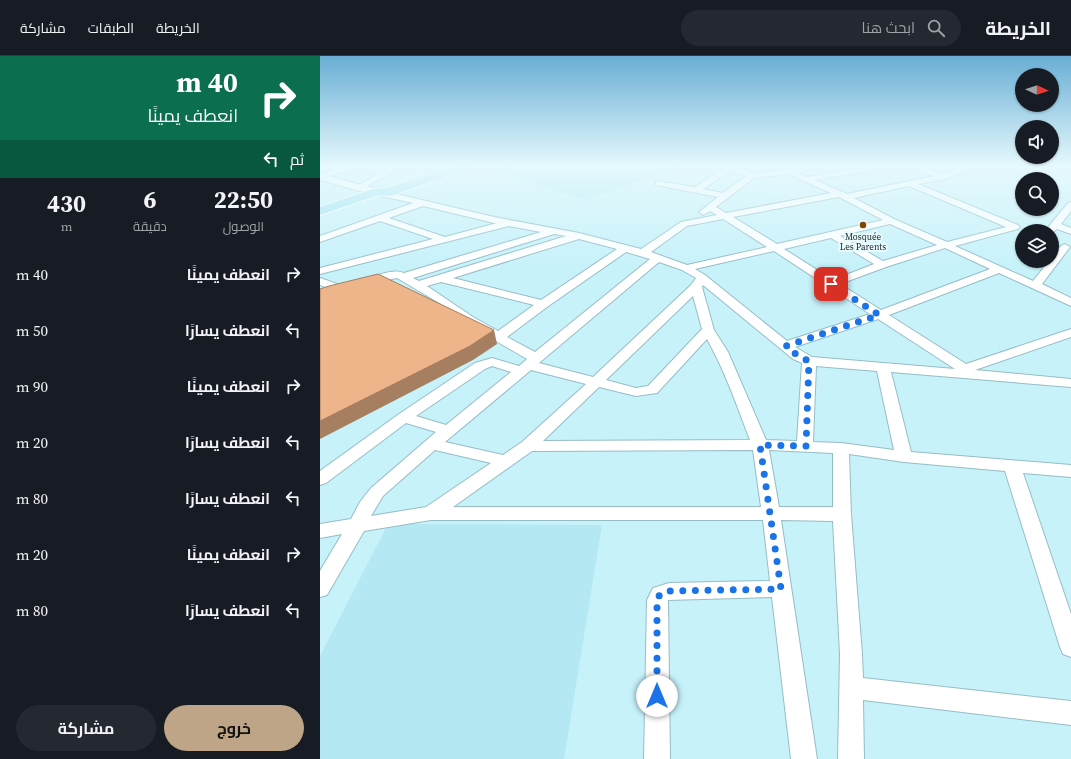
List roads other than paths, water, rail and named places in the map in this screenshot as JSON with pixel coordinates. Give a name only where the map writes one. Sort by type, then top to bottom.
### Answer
[{"type":"main road","points":[[320,210],[360,199]]},
{"type":"main road","points":[[320,214],[363,199]]},
{"type":"street","points":[[404,199],[555,230],[625,248],[686,268],[699,282],[725,298],[798,356],[809,361],[883,368],[970,372],[1071,383]]},
{"type":"street","points":[[320,589],[358,524],[366,507],[377,492],[432,444],[529,365],[651,256],[684,224],[722,199]]},
{"type":"street","points":[[684,224],[827,199]]},
{"type":"street","points":[[848,199],[891,221],[1071,302]]},
{"type":"street","points":[[946,199],[1015,227]]},
{"type":"street","points":[[320,240],[422,203]]},
{"type":"street","points":[[1055,224],[1071,205]]},
{"type":"street","points":[[710,207],[970,372]]},
{"type":"street","points":[[380,218],[445,240]]},
{"type":"street","points":[[686,268],[832,236],[891,221]]},
{"type":"street","points":[[320,271],[511,222]]},
{"type":"street","points":[[1059,229],[1071,231]]},
{"type":"street","points":[[404,277],[555,230]]},
{"type":"street","points":[[831,284],[882,265],[946,245],[1015,230]]},
{"type":"street","points":[[418,285],[579,236]]},
{"type":"street","points":[[832,236],[882,265]]},
{"type":"street","points":[[1035,286],[1065,247]]},
{"type":"street","points":[[499,337],[543,304],[625,248]]},
{"type":"street","points":[[786,346],[879,315],[999,269]]},
{"type":"street","points":[[320,280],[341,289],[354,288],[389,276],[399,275],[404,277],[469,320],[499,337],[529,365]]},
{"type":"street","points":[[440,278],[543,304]]},
{"type":"street","points":[[699,282],[708,330],[721,352],[760,445],[771,513],[804,759]]},
{"type":"street","points":[[431,513],[528,446],[699,282]]},
{"type":"street","points":[[320,479],[404,417],[487,362],[529,365],[636,392],[652,390],[708,330]]},
{"type":"street","points":[[970,372],[1071,333]]},
{"type":"street","points":[[806,446],[809,361]]},
{"type":"street","points":[[883,368],[904,456]]},
{"type":"street","points":[[404,417],[449,431]]},
{"type":"street","points":[[432,444],[506,461]]},
{"type":"street","points":[[528,446],[806,446],[841,448],[904,456],[1071,471]]},
{"type":"street","points":[[841,448],[842,514],[851,654],[851,759]]},
{"type":"street","points":[[1012,465],[1071,647]]},
{"type":"street","points":[[320,531],[431,513],[842,514]]},
{"type":"street","points":[[657,759],[657,600],[660,594],[669,591],[781,589]]},
{"type":"street","points":[[851,688],[1071,713]]},
{"type":"place","name":"Mosquée Les Parents","points":[[863,225]]}]
